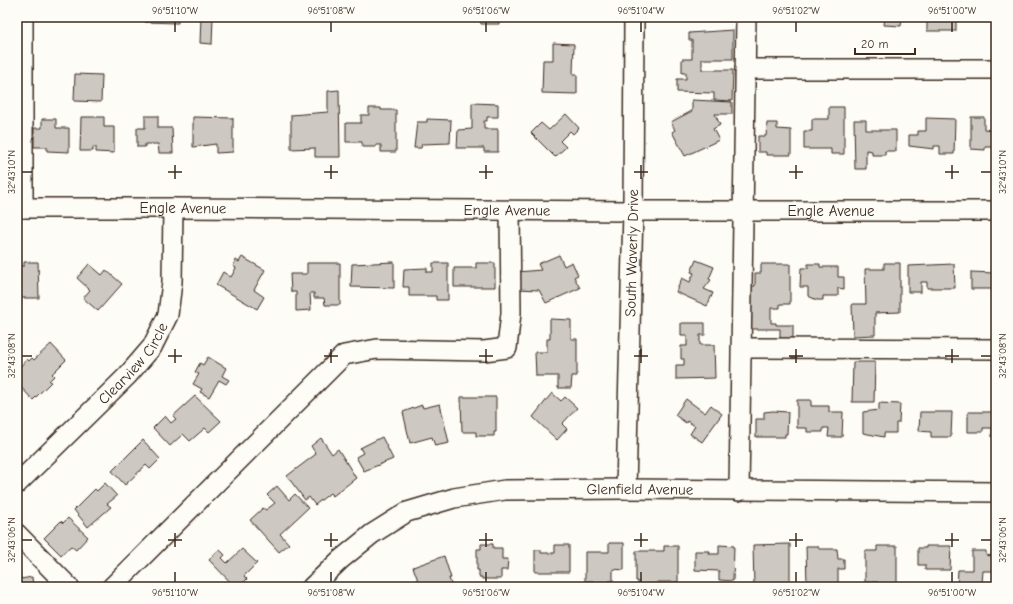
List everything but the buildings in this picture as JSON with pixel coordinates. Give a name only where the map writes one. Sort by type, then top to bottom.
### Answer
[{"type":"street","points":[[20,208],[23,17]]},
{"type":"street","name":"South Waverly Drive","points":[[626,489],[633,211],[634,17]]},
{"type":"street","points":[[739,491],[746,17]]},
{"type":"street","points":[[745,69],[996,69]]},
{"type":"street","name":"Engle Avenue","points":[[20,208],[510,211],[996,210]]},
{"type":"street","name":"Clearview Circle","points":[[17,484],[127,376],[152,347],[168,315],[172,282],[172,208]]},
{"type":"street","points":[[112,587],[344,355],[377,349],[484,351],[507,348],[511,313],[510,211]]},
{"type":"street","points":[[742,348],[996,349]]},
{"type":"street","name":"Glenfield Avenue","points":[[312,587],[340,560],[372,534],[407,512],[454,498],[505,490],[626,489],[996,492]]},
{"type":"street","points":[[17,534],[69,587]]}]
